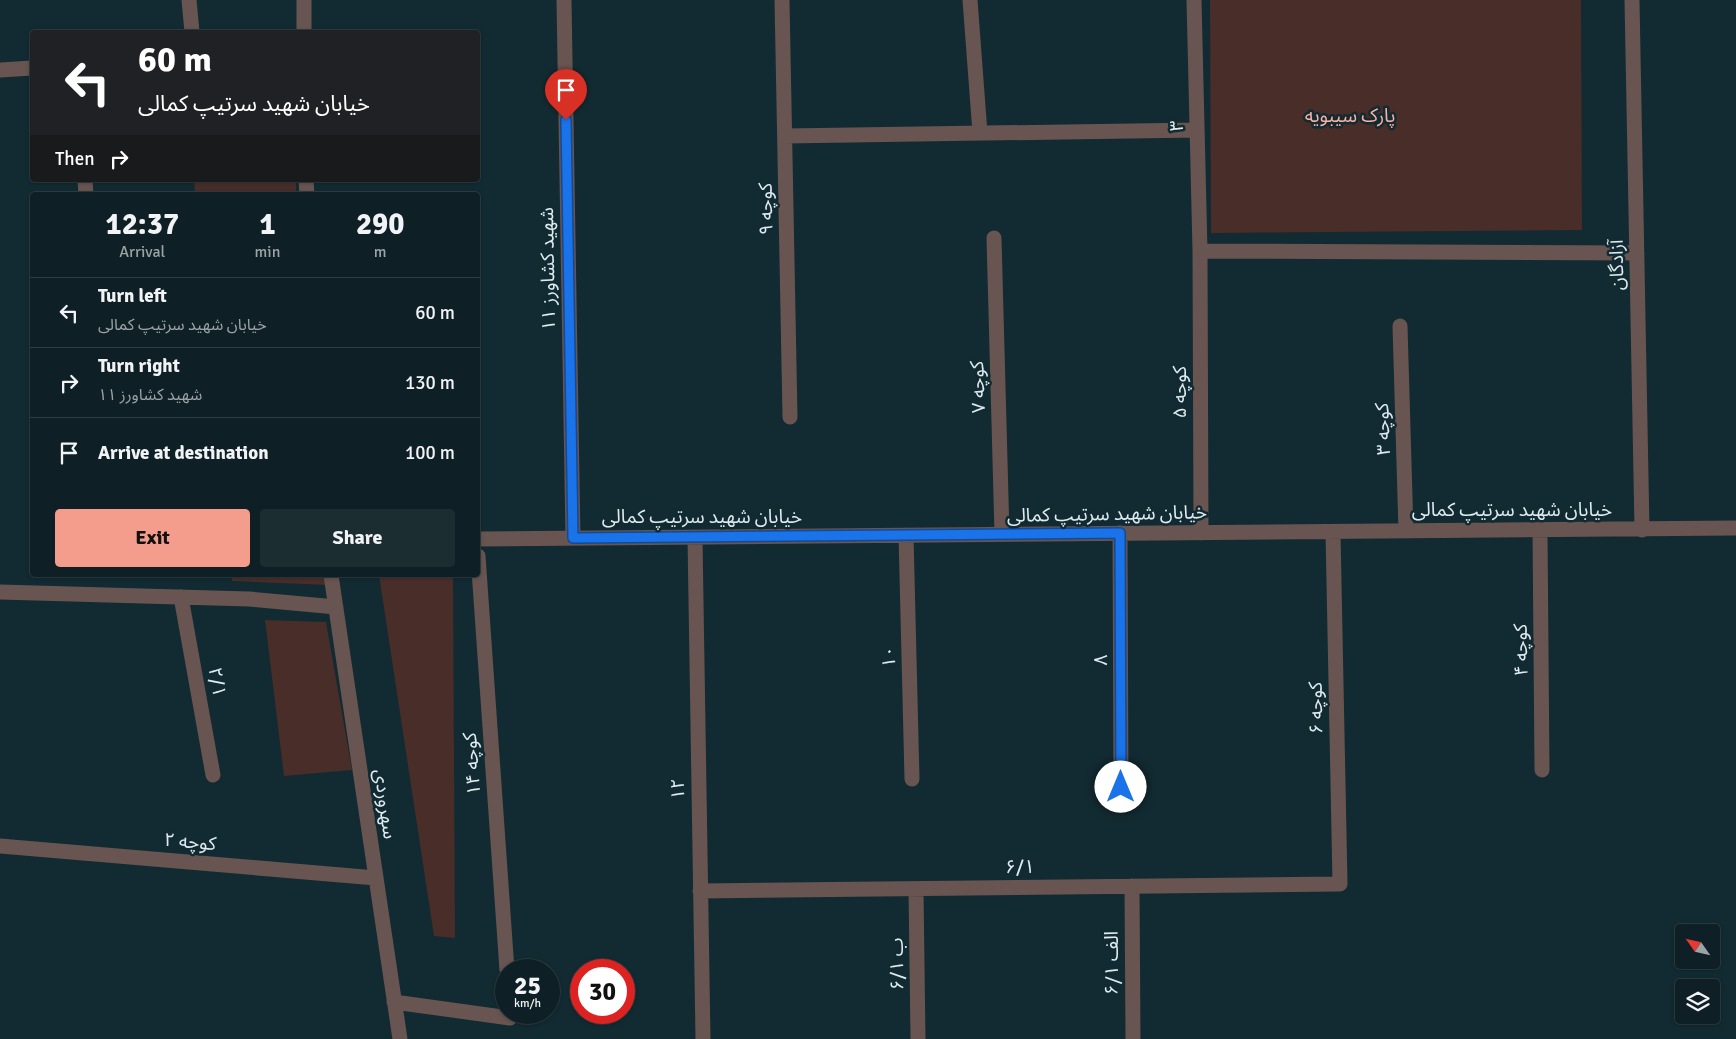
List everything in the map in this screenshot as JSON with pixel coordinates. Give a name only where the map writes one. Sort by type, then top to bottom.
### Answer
[{"type":"street","points":[[189,0],[192,30]]},
{"type":"street","points":[[304,0],[304,30]]},
{"type":"street","name":"۱۱ شهید کشاورز","points":[[564,0],[573,538]]},
{"type":"street","name":"کوچه ۹","points":[[782,0],[790,417]]},
{"type":"street","points":[[970,0],[980,133]]},
{"type":"street","name":"۳","points":[[1194,0],[1200,251]]},
{"type":"street","name":"آزادگان","points":[[1632,0],[1642,530]]},
{"type":"street","points":[[0,70],[30,68]]},
{"type":"street","points":[[785,136],[1197,130]]},
{"type":"street","name":"کوچه ۷","points":[[994,238],[1002,534]]},
{"type":"street","points":[[1200,251],[1637,252]]},
{"type":"street","name":"کوچه ۵","points":[[1200,251],[1200,533]]},
{"type":"street","name":"کوچه ۳","points":[[1400,326],[1406,531]]},
{"type":"street","name":"خیابان شهید سرتیپ کمالی","points":[[480,539],[1736,528]]},
{"type":"street","name":"کوچه ۴","points":[[1540,530],[1542,770]]},
{"type":"street","name":"کوچه ۶","points":[[1333,532],[1340,884]]},
{"type":"street","name":"۸","points":[[1120,533],[1121,787]]},
{"type":"street","name":"۱۰","points":[[906,535],[912,779]]},
{"type":"street","name":"۱۲","points":[[694,538],[702,1039]]},
{"type":"street","name":"سهروردی","points":[[331,577],[400,1039]]},
{"type":"street","name":"کوچه ۱۴","points":[[479,577],[506,959]]},
{"type":"street","points":[[0,592],[249,599],[336,606]]},
{"type":"street","name":"۲/۱","points":[[181,597],[213,775]]},
{"type":"street","name":"کوچه ۲","points":[[0,846],[376,878]]},
{"type":"street","name":"۶/۱","points":[[700,891],[1340,884]]},
{"type":"street","name":"۶/۱ الف","points":[[1132,886],[1133,1039]]},
{"type":"street","name":"۶/۱ ب","points":[[916,888],[918,1039]]},
{"type":"street","points":[[394,1002],[495,1016]]},
{"type":"green space","name":"پارک سیبویه","points":[[1210,0],[1581,0],[1582,230],[1211,233]]},
{"type":"green space","points":[[194,182],[296,182],[296,192],[195,192]]},
{"type":"green space","points":[[232,577],[328,577],[329,585],[232,581]]},
{"type":"green space","points":[[379,577],[453,577],[455,938],[434,936]]},
{"type":"green space","points":[[265,620],[326,622],[352,770],[284,776]]},
{"type":"route","points":[[566,120],[573,538],[1120,533],[1121,787]]}]
